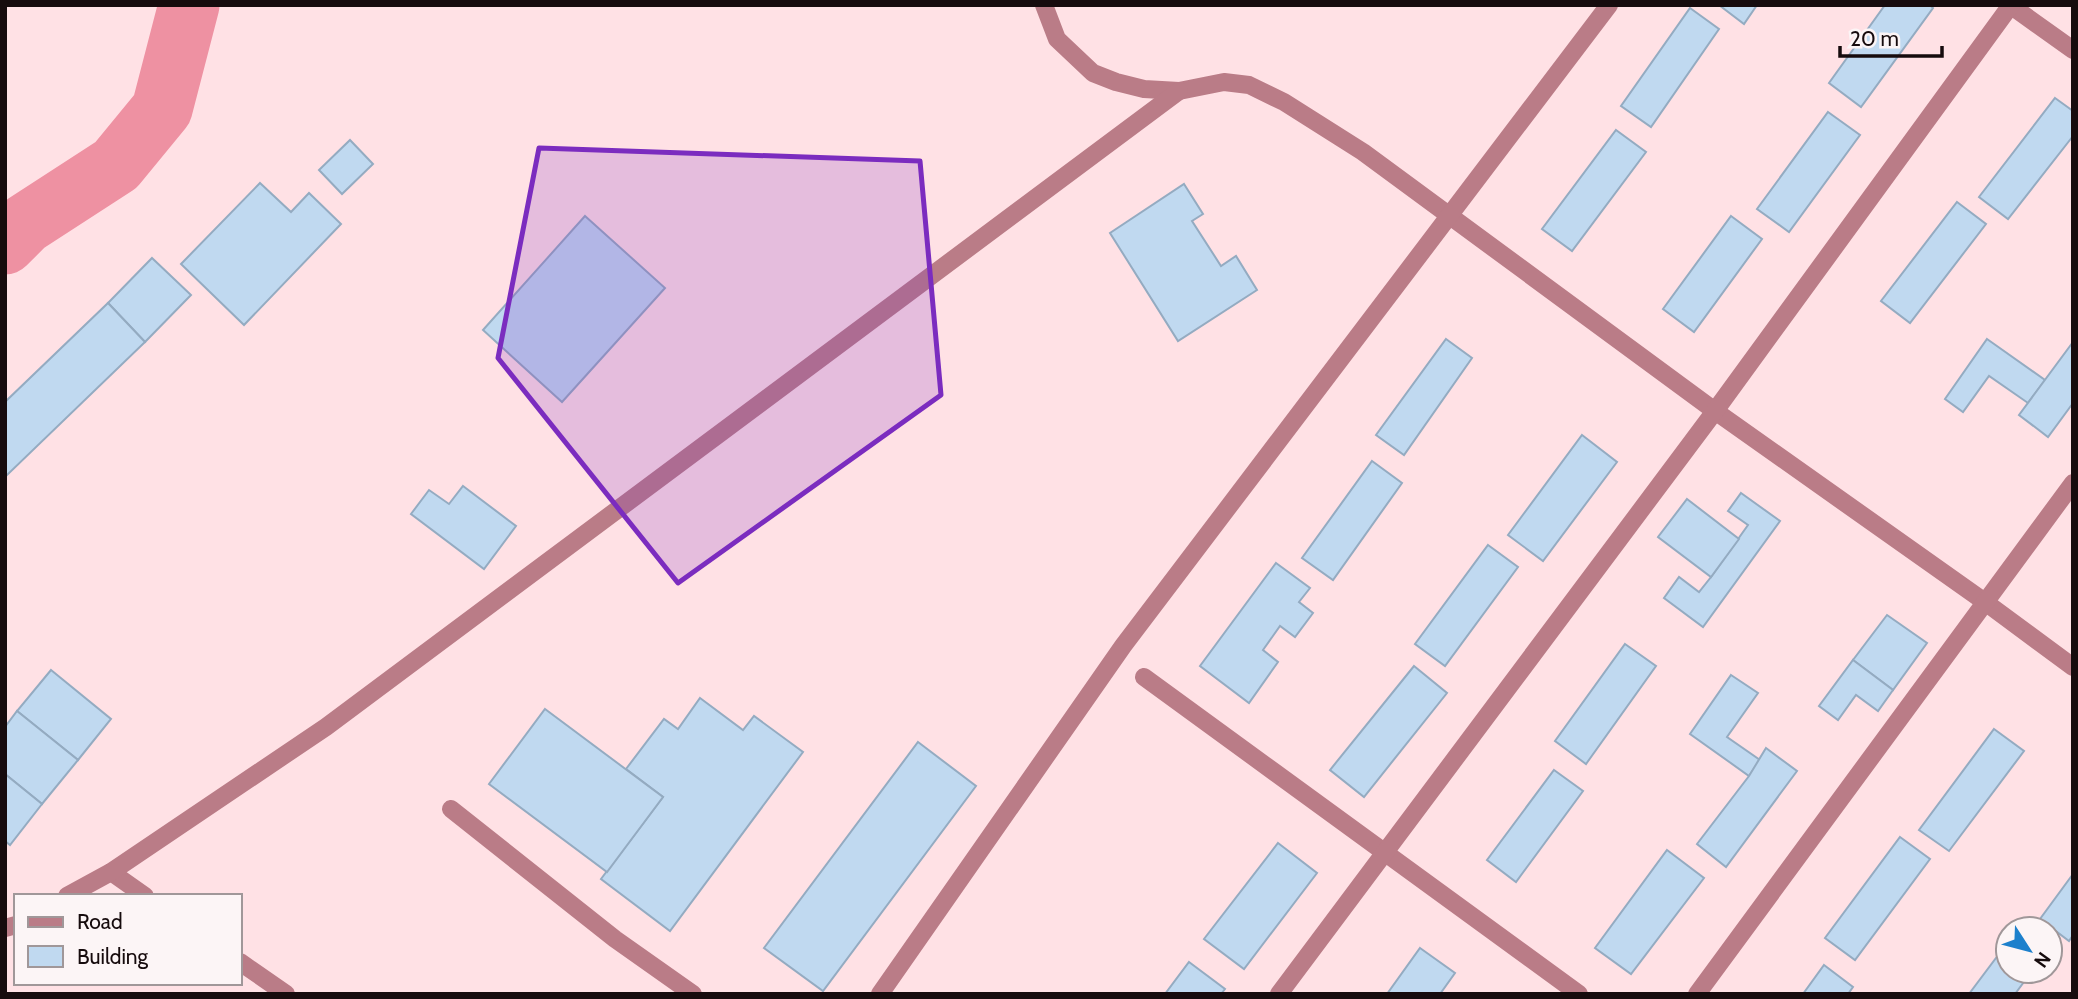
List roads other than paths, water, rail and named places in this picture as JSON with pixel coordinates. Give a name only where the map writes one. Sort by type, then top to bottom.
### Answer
[{"type":"street","points":[[1044,5],[1058,39],[1093,72],[1116,82],[1144,89],[1179,91],[1224,82],[1250,85],[1284,102],[1363,152],[1715,411],[2073,667]]},
{"type":"street","points":[[880,994],[1123,646],[1609,5]]},
{"type":"street","points":[[1279,994],[1715,411],[2011,5],[2073,50]]},
{"type":"street","points":[[71,894],[111,872],[326,727],[1179,91]]},
{"type":"street","points":[[1697,994],[2073,483]]},
{"type":"street","points":[[1144,677],[1579,994]]},
{"type":"street","points":[[452,809],[615,939],[692,994]]},
{"type":"street","points":[[111,872],[142,894]]},
{"type":"street","points":[[242,963],[286,994]]},
{"type":"waterway","points":[[5,244],[25,224],[116,165],[162,109],[189,5]]}]
